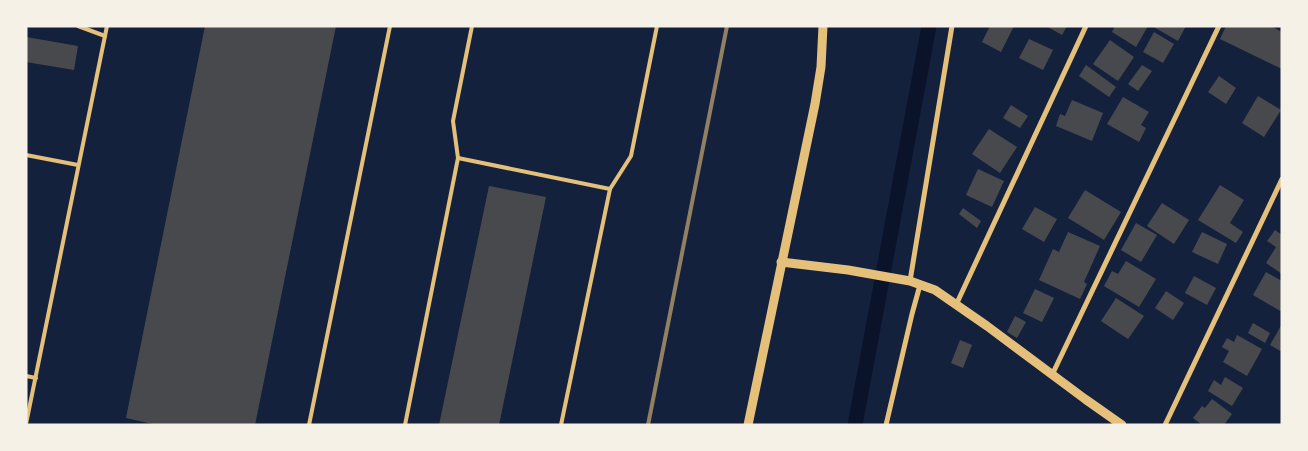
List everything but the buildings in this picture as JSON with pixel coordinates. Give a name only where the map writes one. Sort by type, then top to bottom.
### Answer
[{"type":"street","points":[[748,425],[815,104],[823,26]]},
{"type":"street","points":[[910,281],[952,26]]},
{"type":"street","points":[[956,305],[1086,26]]},
{"type":"street","points":[[1052,375],[1219,26]]},
{"type":"street","points":[[1165,425],[1282,179]]},
{"type":"street","points":[[781,262],[848,270],[910,281],[935,290],[1122,425]]},
{"type":"street","points":[[886,425],[912,314],[921,284]]},
{"type":"lane","points":[[78,26],[105,36]]},
{"type":"lane","points":[[26,424],[107,26]]},
{"type":"lane","points":[[309,425],[390,26]]},
{"type":"lane","points":[[405,425],[458,158],[452,120],[472,26]]},
{"type":"lane","points":[[561,425],[610,189],[631,156],[657,26]]},
{"type":"lane","points":[[26,155],[78,165]]},
{"type":"lane","points":[[458,158],[610,189]]},
{"type":"lane","points":[[26,376],[36,378]]},
{"type":"waterway","points":[[855,425],[929,26]]},
{"type":"railway","points":[[648,425],[727,26]]}]
